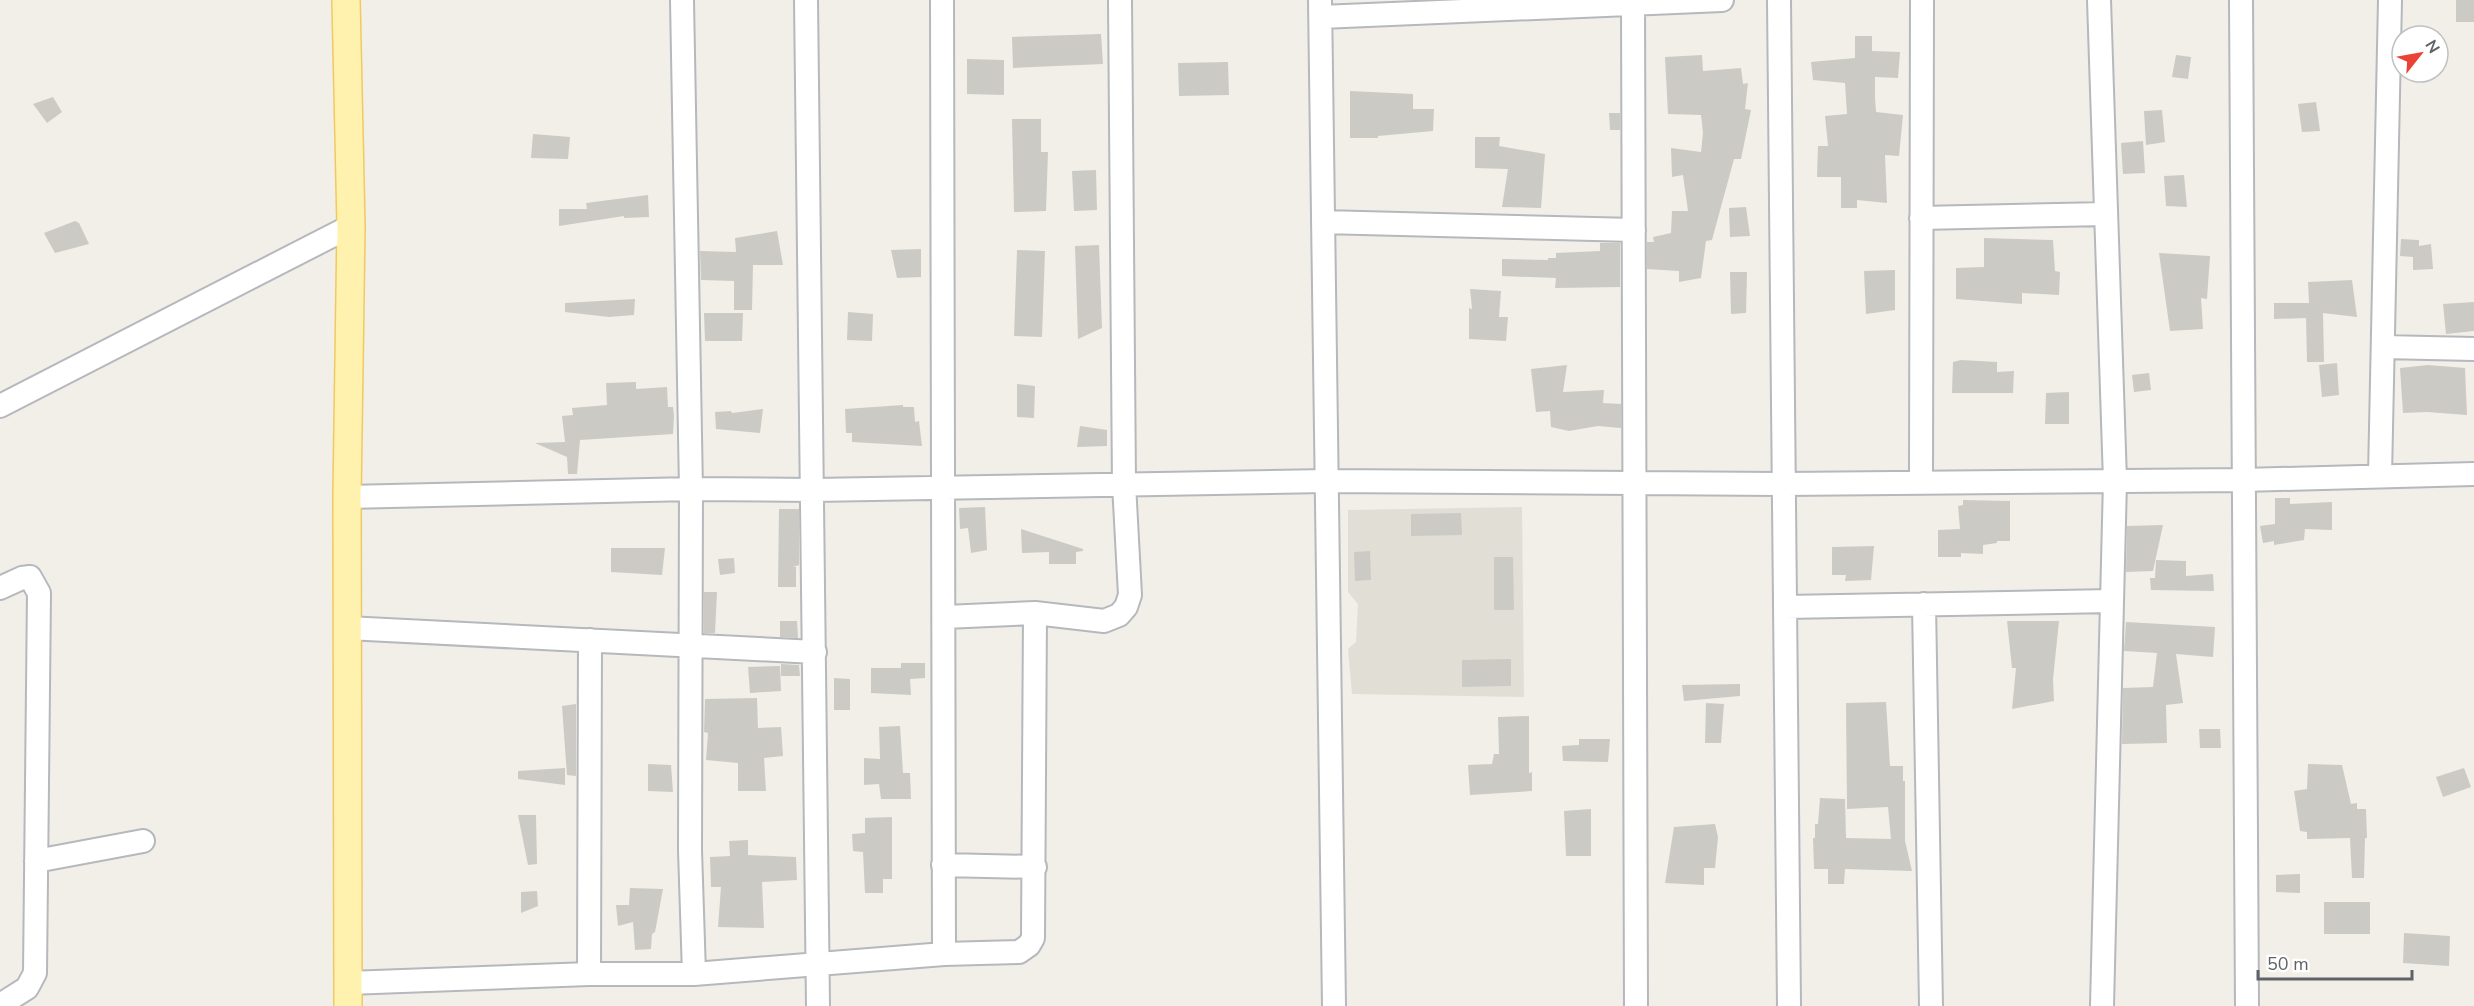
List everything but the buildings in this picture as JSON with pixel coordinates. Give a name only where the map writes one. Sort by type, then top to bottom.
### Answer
[{"type":"main road","points":[[345,999],[347,497],[351,226],[346,0]]},
{"type":"street","points":[[682,0],[692,489],[690,850],[694,974]]},
{"type":"street","points":[[806,0],[814,490],[818,1006]]},
{"type":"street","points":[[942,0],[944,954]]},
{"type":"street","points":[[945,617],[1035,613],[1104,621],[1119,615],[1126,607],[1130,595],[1124,484],[1120,0]]},
{"type":"street","points":[[1334,1006],[1320,9],[1633,4],[1722,0]]},
{"type":"street","points":[[1779,0],[1789,1006]]},
{"type":"street","points":[[1921,482],[1922,0]]},
{"type":"street","points":[[2099,0],[2115,481],[2102,1006]]},
{"type":"street","points":[[2241,0],[2247,1006]]},
{"type":"street","points":[[2380,476],[2390,0]]},
{"type":"street","points":[[1633,4],[1636,1006]]},
{"type":"street","points":[[1921,218],[2106,214]]},
{"type":"street","points":[[1323,222],[1634,230]]},
{"type":"street","points":[[0,406],[351,226]]},
{"type":"street","points":[[2383,347],[2474,349]]},
{"type":"street","points":[[347,497],[692,489],[814,490],[1326,481],[1784,484],[2243,480],[2474,474]]},
{"type":"street","points":[[0,588],[22,578],[30,577],[39,593],[34,978],[18,995],[0,1005]]},
{"type":"street","points":[[1785,607],[2112,600]]},
{"type":"street","points":[[1924,604],[1931,1006]]},
{"type":"street","points":[[345,999],[589,974],[694,974],[944,954],[1019,952],[1029,945],[1033,938],[1035,613]]},
{"type":"street","points":[[347,628],[815,652]]},
{"type":"street","points":[[589,974],[591,640]]},
{"type":"street","points":[[36,861],[143,841]]},
{"type":"street","points":[[943,865],[1035,867]]},
{"type":"shaded area","points":[[1522,507],[1524,697],[1352,694],[1348,649],[1356,642],[1358,604],[1348,592],[1348,510]]}]
